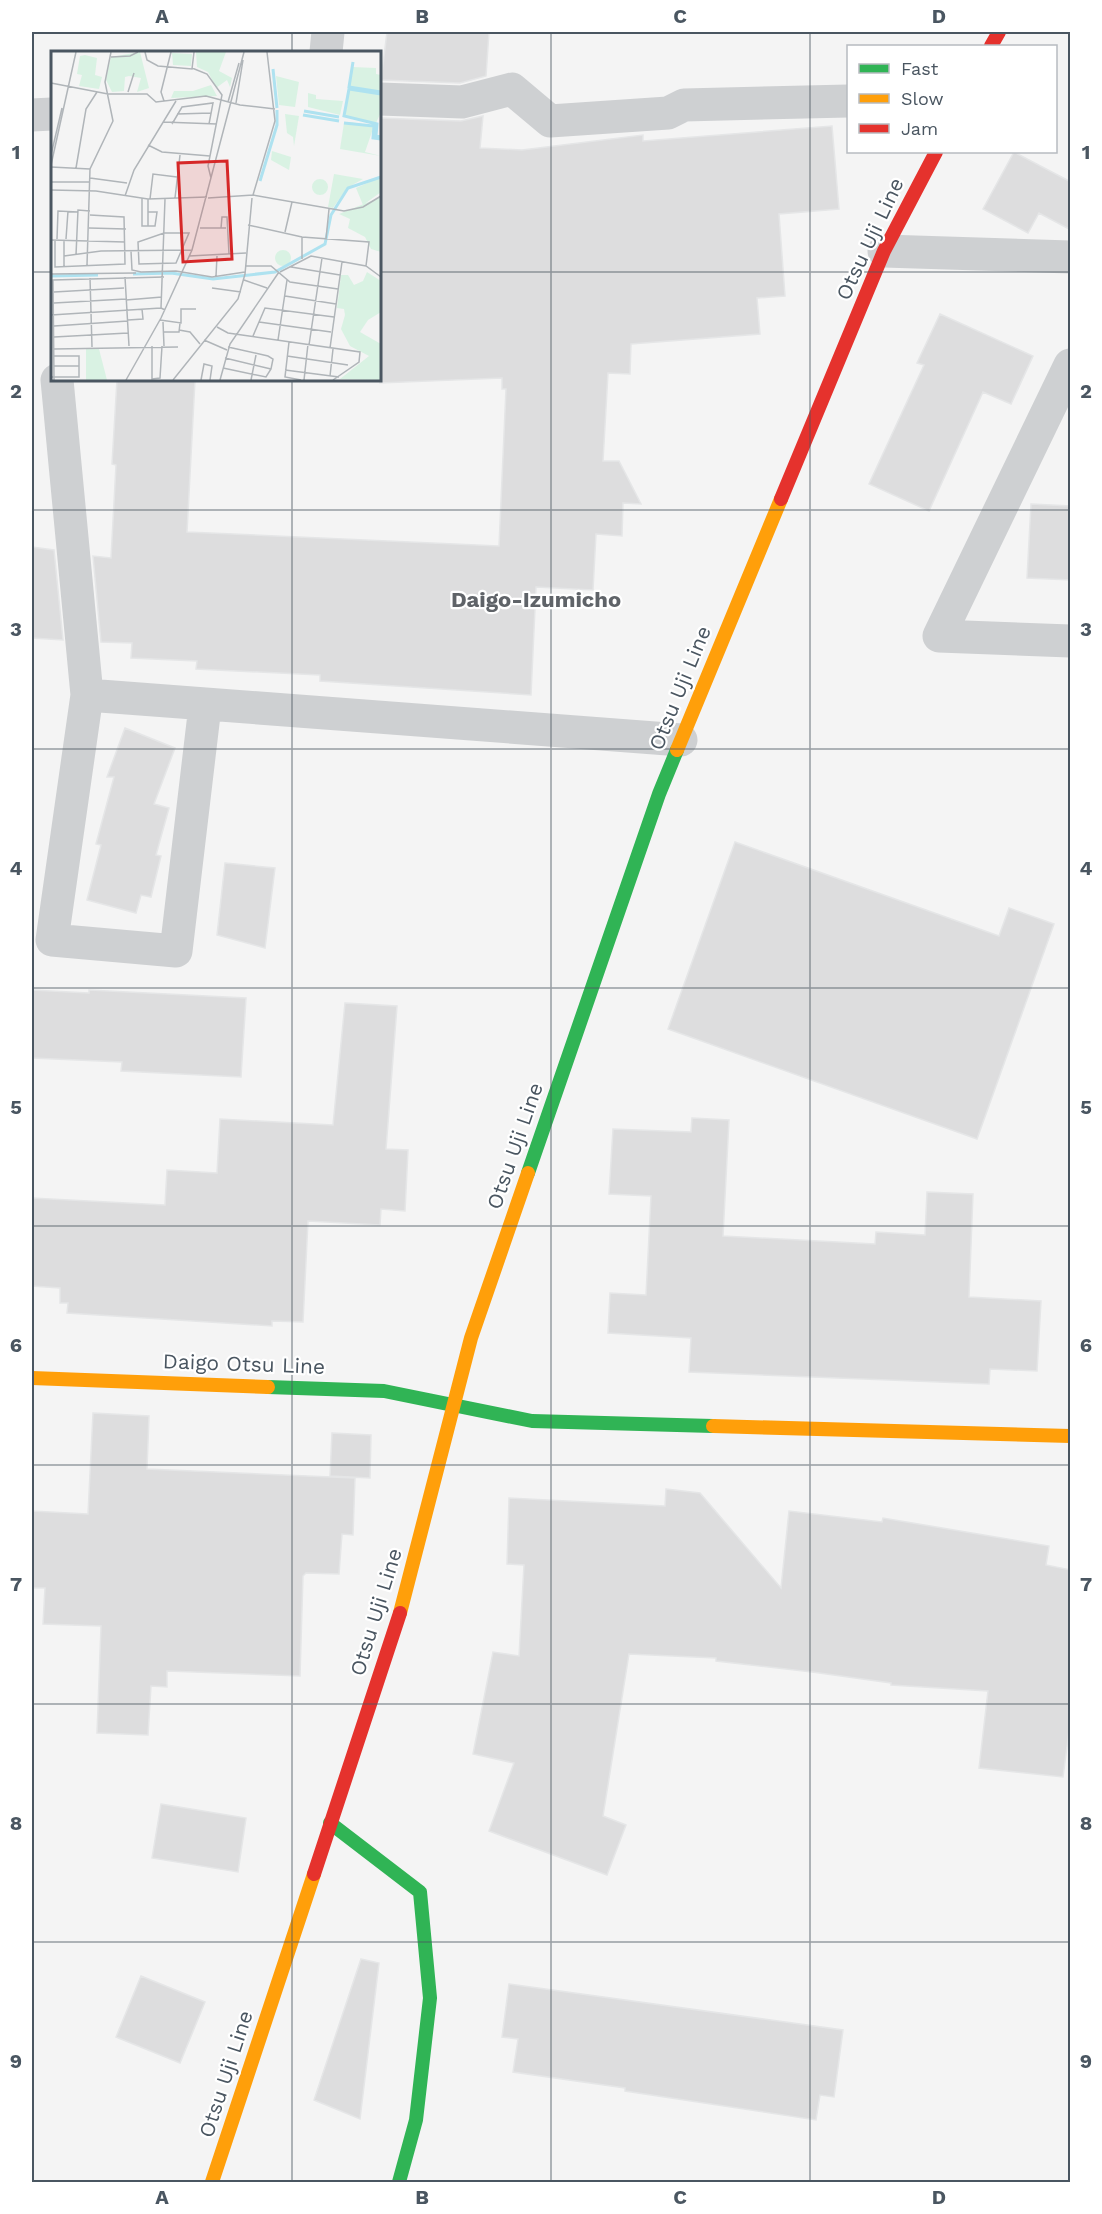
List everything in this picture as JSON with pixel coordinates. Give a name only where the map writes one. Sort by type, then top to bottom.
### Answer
[{"type":"main road","name":"Otsu Uji Line","points":[[212,2182],[402,1607],[471,1338],[659,794],[884,250],[935,153]]},
{"type":"main road","name":"Daigo Otsu Line","points":[[32,1378],[384,1391],[453,1407],[532,1421],[1071,1436]]},
{"type":"main road","points":[[330,1823],[420,1892],[430,1998],[416,2120],[399,2182]]},
{"type":"street","points":[[326,51],[328,32]]},
{"type":"street","points":[[381,99],[462,102],[512,89],[550,121],[668,113],[684,105],[847,100]]},
{"type":"street","points":[[32,115],[51,114]]},
{"type":"street","points":[[884,250],[1071,257]]},
{"type":"street","points":[[1071,365],[939,636],[1071,641]]},
{"type":"street","points":[[57,381],[87,695],[52,940],[176,951],[205,705]]},
{"type":"street","points":[[87,695],[681,740]]},
{"type":"building","points":[[387,32],[489,32],[486,76],[460,83],[381,80]]},
{"type":"building","points":[[483,116],[480,148],[522,150],[643,135],[643,141],[832,126],[839,209],[779,214],[785,296],[757,298],[760,334],[631,344],[630,374],[608,373],[603,461],[619,461],[641,504],[623,503],[622,536],[596,534],[593,590],[536,587],[531,695],[320,681],[320,675],[196,669],[197,661],[131,658],[132,643],[101,642],[93,556],[111,558],[116,465],[112,464],[117,381],[195,381],[187,532],[499,546],[506,389],[502,389],[502,378],[380,383],[381,118],[461,121]]},
{"type":"building","points":[[1013,153],[1071,182],[1071,230],[1039,213],[1028,233],[983,209]]},
{"type":"building","points":[[940,314],[1033,356],[1011,404],[983,392],[929,511],[869,484],[924,365],[917,363]]},
{"type":"building","points":[[1031,504],[1071,506],[1071,580],[1027,578]]},
{"type":"building","points":[[32,547],[54,550],[63,640],[32,638]]},
{"type":"building","points":[[125,728],[175,748],[154,804],[169,808],[156,855],[161,856],[151,897],[141,895],[136,913],[87,900],[101,845],[96,844],[114,777],[107,777]]},
{"type":"building","points":[[735,842],[999,936],[1009,908],[1054,924],[977,1139],[668,1029]]},
{"type":"building","points":[[225,863],[275,868],[265,948],[217,935]]},
{"type":"building","points":[[32,990],[89,993],[89,990],[246,998],[241,1077],[121,1071],[122,1062],[32,1058]]},
{"type":"building","points":[[345,1003],[397,1006],[386,1149],[408,1150],[405,1211],[381,1209],[380,1225],[308,1221],[303,1322],[272,1321],[272,1326],[67,1313],[68,1303],[60,1303],[60,1288],[32,1286],[32,1198],[165,1205],[167,1170],[217,1173],[220,1119],[333,1125]]},
{"type":"building","points":[[692,1118],[729,1120],[723,1236],[875,1244],[876,1232],[925,1235],[927,1192],[973,1194],[969,1297],[1041,1301],[1037,1371],[990,1369],[989,1384],[689,1372],[691,1338],[608,1333],[610,1293],[646,1295],[651,1196],[609,1194],[613,1129],[691,1132]]},
{"type":"building","points":[[93,1413],[149,1416],[147,1469],[355,1478],[353,1535],[342,1534],[339,1574],[306,1573],[303,1576],[300,1676],[167,1671],[167,1687],[151,1686],[148,1735],[97,1733],[101,1626],[43,1624],[45,1588],[32,1588],[32,1511],[88,1514]]},
{"type":"building","points":[[332,1433],[371,1435],[370,1478],[330,1476]]},
{"type":"building","points":[[666,1489],[700,1493],[781,1588],[789,1511],[882,1522],[883,1518],[1049,1546],[1046,1565],[1071,1570],[1071,1716],[1063,1777],[979,1768],[988,1691],[891,1685],[891,1683],[812,1672],[716,1661],[716,1658],[629,1654],[603,1816],[626,1825],[607,1875],[489,1831],[514,1763],[473,1754],[493,1652],[519,1656],[524,1565],[507,1564],[509,1498],[665,1506]]},
{"type":"building","points":[[161,1804],[246,1818],[238,1872],[152,1858]]},
{"type":"building","points":[[361,1959],[379,1963],[360,2119],[314,2100]]},
{"type":"building","points":[[141,1976],[205,2002],[180,2063],[116,2037]]},
{"type":"building","points":[[509,1984],[843,2030],[834,2097],[820,2095],[816,2120],[513,2072],[518,2039],[502,2037]]},
{"type":"traffic: fast","points":[[528,1173],[659,794],[677,750]]},
{"type":"traffic: fast","points":[[268,1387],[384,1391],[532,1421],[713,1426]]},
{"type":"traffic: fast","points":[[330,1823],[420,1892],[430,1998],[416,2120],[399,2182]]},
{"type":"traffic: slow","points":[[677,750],[781,499]]},
{"type":"traffic: slow","points":[[400,1613],[471,1338],[528,1173]]},
{"type":"traffic: slow","points":[[32,1378],[268,1387]]},
{"type":"traffic: slow","points":[[713,1426],[1070,1436]]},
{"type":"traffic: slow","points":[[212,2182],[314,1874]]},
{"type":"traffic: jam","points":[[992,45],[999,32]]},
{"type":"traffic: jam","points":[[781,499],[884,251],[935,153]]},
{"type":"traffic: jam","points":[[314,1874],[400,1613]]},
{"type":"district","name":"Daigo-Izumicho","points":[[536,599]]}]
